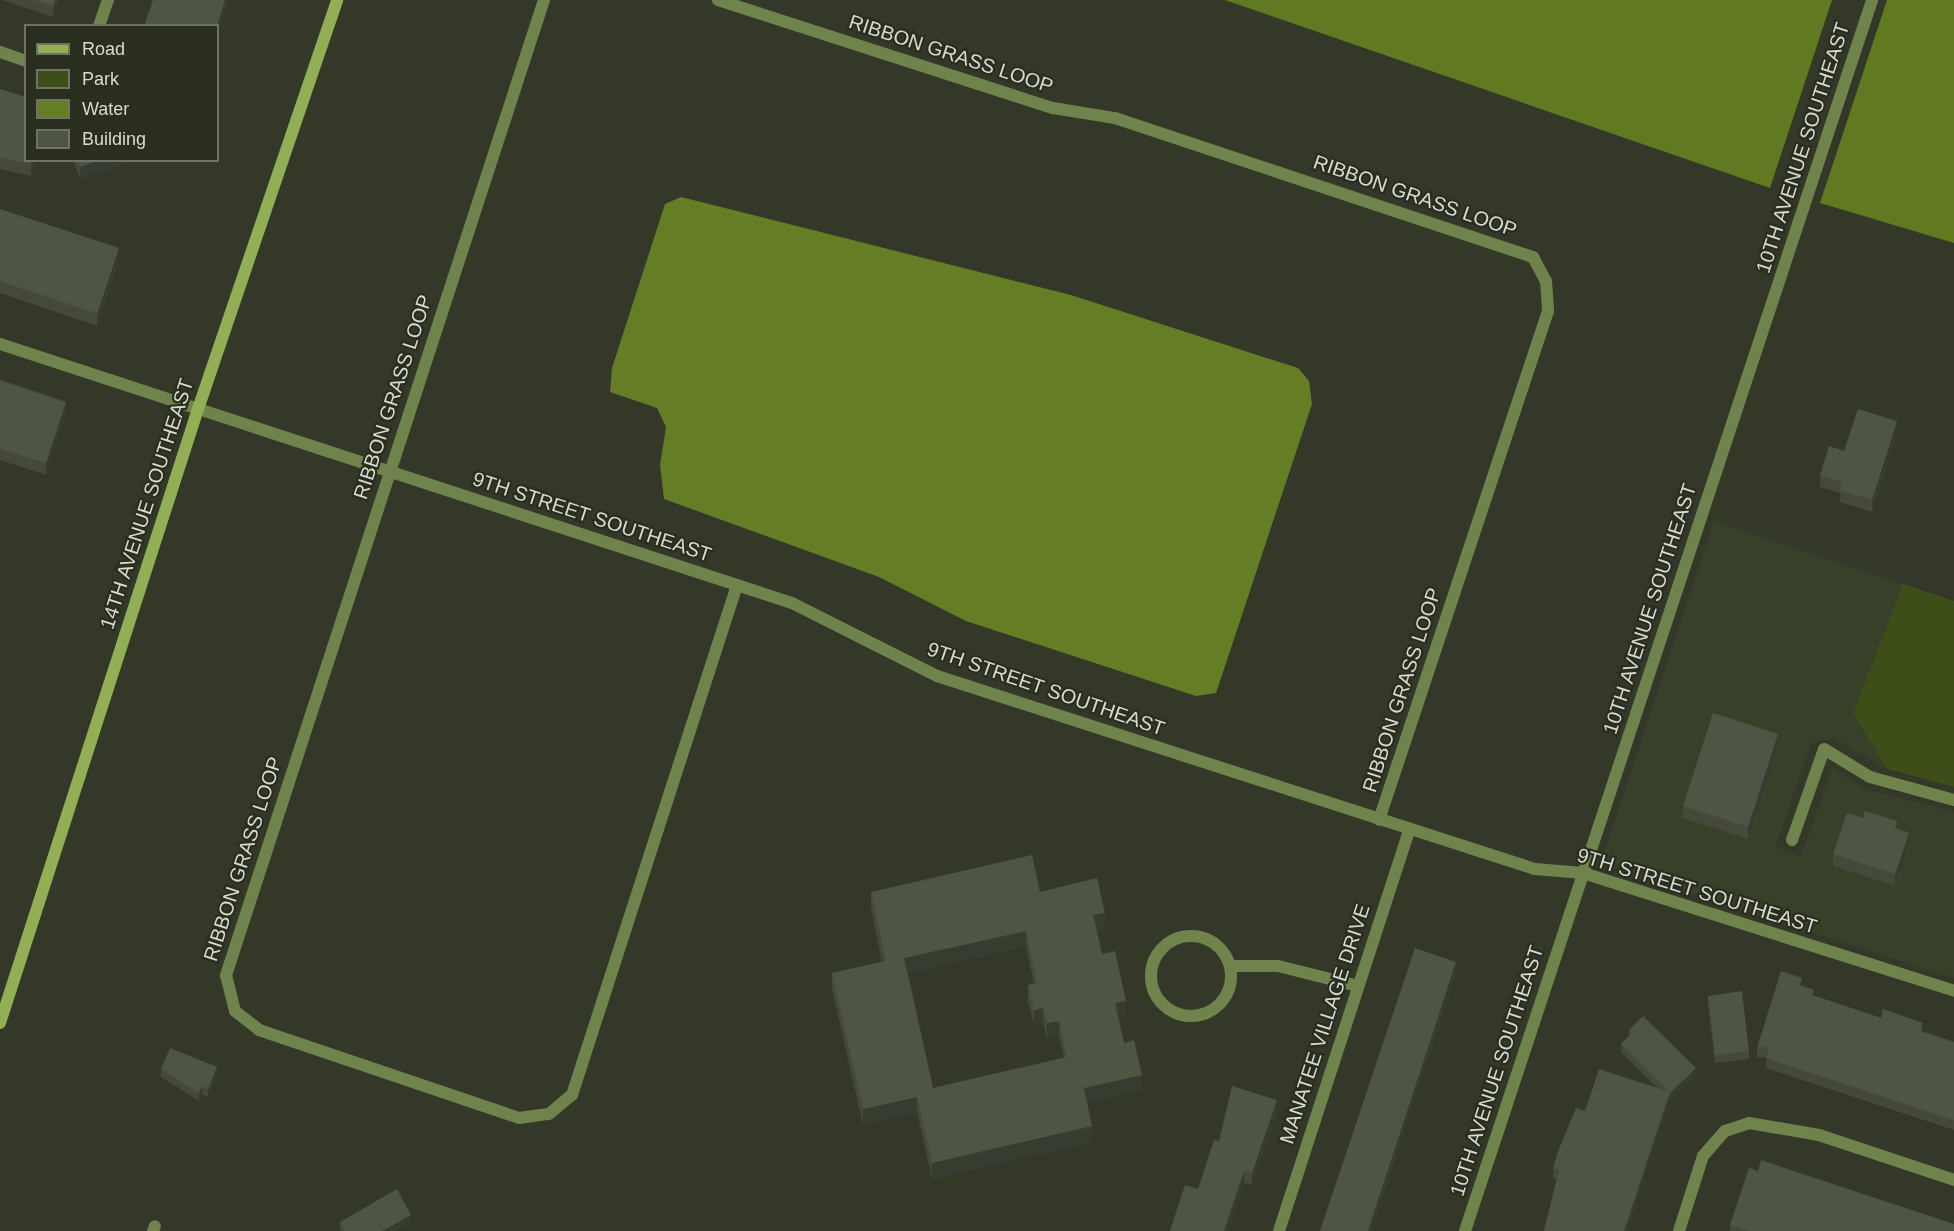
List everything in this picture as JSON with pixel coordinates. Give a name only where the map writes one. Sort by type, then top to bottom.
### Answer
[{"type":"street","points":[[100,24],[108,0]]},
{"type":"street","name":"14TH AVENUE SOUTHEAST","points":[[0,1023],[198,409],[337,0]]},
{"type":"street","name":"RIBBON GRASS LOOP","points":[[544,0],[226,975],[235,1011],[259,1030],[519,1118],[549,1114],[572,1095],[737,585]]},
{"type":"street","name":"RIBBON GRASS LOOP","points":[[718,0],[1053,108],[1115,118],[1533,257],[1546,281],[1548,311],[1380,820]]},
{"type":"street","name":"10TH AVENUE SOUTHEAST","points":[[1466,1231],[1582,873],[1872,0]]},
{"type":"street","points":[[0,52],[24,60]]},
{"type":"street","name":"9TH STREET SOUTHEAST","points":[[0,344],[792,603],[937,676],[1535,869],[1582,873],[1954,991]]},
{"type":"street","points":[[1792,840],[1824,748],[1870,777],[1954,800]]},
{"type":"street","name":"MANATEE VILLAGE DRIVE","points":[[1278,1231],[1410,829]]},
{"type":"street","points":[[1230,966],[1227,993],[1209,1012],[1196,1016],[1169,1011],[1152,989],[1152,963],[1180,937],[1206,938],[1230,966],[1278,966],[1358,986]]},
{"type":"street","points":[[1679,1231],[1703,1156],[1725,1131],[1749,1123],[1818,1135],[1954,1180]]},
{"type":"shaded area","points":[[1225,0],[1832,0],[1770,188]]},
{"type":"shaded area","points":[[1887,0],[1954,0],[1954,243],[1820,203]]},
{"type":"shaded area","points":[[1714,521],[1903,584],[1853,713],[1887,769],[1832,738],[1811,744],[1775,847],[1801,856],[1832,768],[1866,789],[1954,812],[1954,978],[1600,865]]},
{"type":"green space","points":[[1903,584],[1954,601],[1954,787],[1887,769],[1853,713]]},
{"type":"water","points":[[681,197],[1071,295],[1298,368],[1309,381],[1312,404],[1216,693],[1196,696],[966,621],[879,577],[664,499],[660,465],[666,427],[657,408],[610,392],[612,368],[665,204]]},
{"type":"building","points":[[34,0],[55,0],[53,6]]},
{"type":"building","points":[[153,0],[225,0],[218,24],[145,24]]},
{"type":"building","points":[[0,89],[24,96],[24,162],[32,162],[31,164],[0,157]]},
{"type":"building","points":[[78,162],[94,162],[80,167]]},
{"type":"building","points":[[0,209],[119,248],[97,314],[0,281]]},
{"type":"building","points":[[0,380],[66,402],[46,463],[0,449]]},
{"type":"building","points":[[1858,409],[1897,421],[1872,500],[1840,490],[1842,482],[1820,475],[1829,446],[1844,451]]},
{"type":"building","points":[[1713,713],[1778,734],[1748,827],[1683,806]]},
{"type":"building","points":[[1865,811],[1897,821],[1895,828],[1909,833],[1895,874],[1833,854],[1847,813],[1863,818]]},
{"type":"building","points":[[1032,855],[1040,892],[1097,878],[1105,913],[1093,915],[1102,954],[1115,951],[1126,1001],[1115,1003],[1124,1043],[1134,1040],[1142,1075],[1084,1088],[1092,1126],[932,1163],[917,1097],[863,1109],[832,973],[886,961],[871,892]],"holes":[[[1026,931],[1037,983],[1028,985],[1034,1010],[1043,1008],[1047,1023],[1059,1021],[1067,1057],[933,1088],[904,958]]]},
{"type":"building","points":[[1415,948],[1456,962],[1368,1231],[1320,1231]]},
{"type":"building","points":[[1781,971],[1802,978],[1800,985],[1814,990],[1812,995],[1881,1018],[1883,1009],[1923,1023],[1921,1031],[1954,1042],[1954,1120],[1766,1058],[1769,1047],[1757,1048]]},
{"type":"building","points":[[1742,991],[1749,1051],[1715,1055],[1708,996]]},
{"type":"building","points":[[1643,1016],[1696,1068],[1670,1093],[1621,1044],[1632,1033],[1629,1030]]},
{"type":"building","points":[[170,1048],[217,1067],[208,1089],[202,1086],[199,1093],[161,1069]]},
{"type":"building","points":[[1599,1069],[1670,1092],[1624,1231],[1544,1231],[1559,1170],[1553,1168],[1559,1149],[1576,1108],[1585,1111]]},
{"type":"building","points":[[1232,1086],[1277,1100],[1252,1173],[1244,1171],[1224,1231],[1170,1231],[1185,1185],[1198,1189],[1214,1140],[1219,1141]]},
{"type":"building","points":[[1761,1160],[1954,1224],[1954,1231],[1750,1231],[1730,1225],[1749,1168],[1758,1171]]},
{"type":"building","points":[[397,1189],[411,1215],[382,1231],[345,1231],[340,1222]]}]
